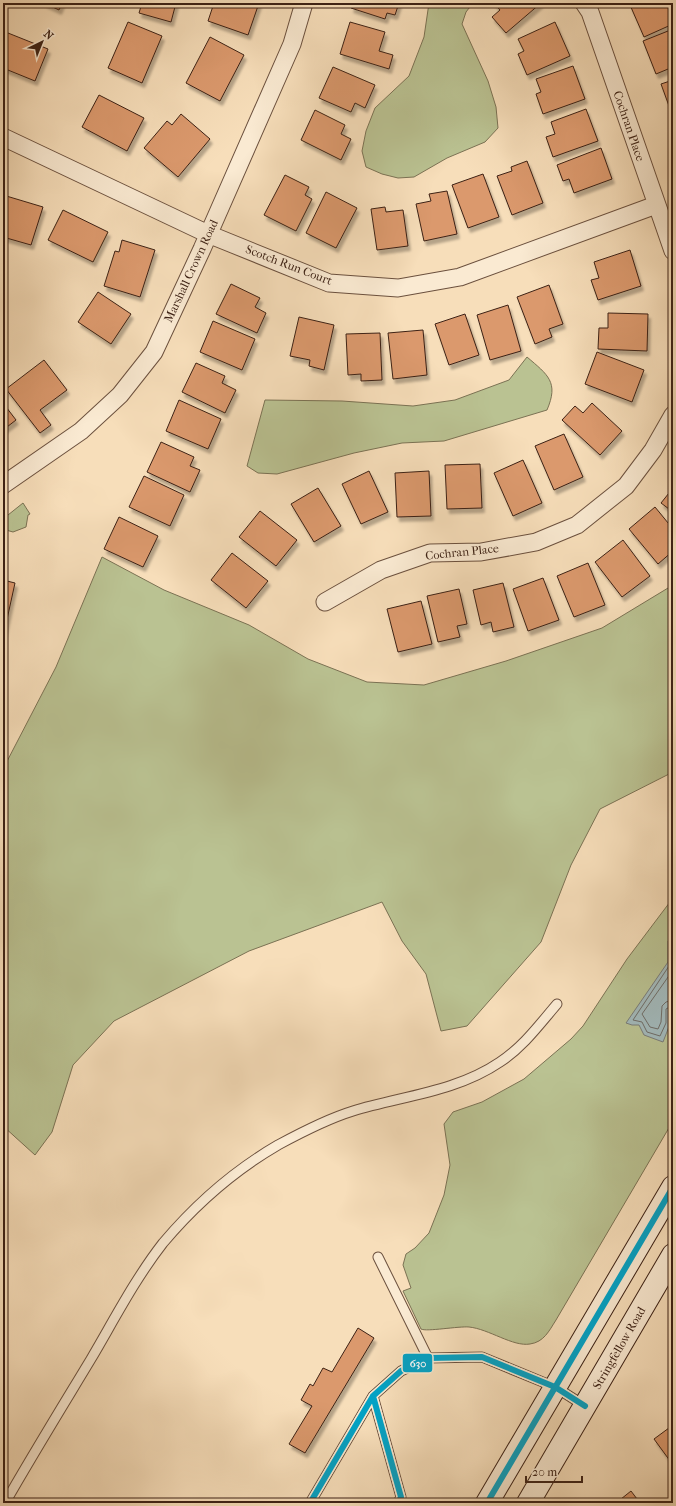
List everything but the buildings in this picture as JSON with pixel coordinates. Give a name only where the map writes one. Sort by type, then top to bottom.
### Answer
[{"type":"main road","points":[[487,1503],[673,1186]]},
{"type":"main road","name":"Stringfellow Road","points":[[528,1503],[673,1255]]},
{"type":"street","name":"Marshall Crown Road","points":[[3,485],[81,431],[120,395],[154,352],[292,44],[304,3]]},
{"type":"street","name":"Cochran Place","points":[[584,3],[590,12],[673,251]]},
{"type":"street","name":"Scotch Run Court","points":[[3,137],[208,234],[329,283],[398,288],[460,277],[656,205]]},
{"type":"street","name":"Cochran Place","points":[[325,602],[381,570],[430,553],[481,552],[536,542],[577,525],[626,486],[653,450],[673,415]]},
{"type":"lane","points":[[5,1503],[141,1274],[163,1244],[189,1215],[224,1182],[277,1146],[309,1129],[352,1112],[422,1094],[468,1080],[500,1062],[524,1044],[557,1004]]},
{"type":"lane","points":[[378,1257],[428,1358]]},
{"type":"lane","points":[[310,1503],[373,1396],[400,1371],[428,1358],[482,1357],[555,1387],[585,1406]]},
{"type":"lane","points":[[373,1396],[401,1497],[398,1503]]},
{"type":"green space","points":[[429,3],[473,3],[466,12],[462,24],[488,81],[496,107],[498,128],[485,142],[447,158],[414,177],[398,178],[382,174],[366,167],[362,151],[366,131],[375,108],[409,76],[424,37]]},
{"type":"green space","points":[[527,357],[546,374],[549,380],[552,392],[547,410],[444,441],[402,443],[354,453],[277,474],[258,473],[247,466],[265,400],[342,401],[413,406],[455,400],[509,380]]},
{"type":"green space","points":[[23,503],[30,514],[28,515],[26,527],[13,532],[6,530],[3,526],[3,519]]},
{"type":"green space","points":[[102,557],[164,590],[249,625],[308,659],[367,682],[424,685],[506,661],[602,628],[673,585],[673,772],[600,809],[571,865],[541,942],[467,1026],[441,1031],[426,974],[402,941],[382,902],[249,951],[114,1021],[73,1065],[52,1132],[35,1155],[3,1126],[3,769],[56,667]]},
{"type":"green space","points":[[673,898],[673,1121],[556,1320],[543,1338],[535,1343],[523,1344],[516,1343],[477,1328],[458,1327],[429,1330],[421,1329],[403,1291],[411,1288],[403,1265],[406,1254],[415,1248],[429,1233],[444,1195],[450,1165],[444,1124],[453,1112],[482,1102],[524,1079],[571,1039],[583,1026],[627,959]]},
{"type":"water","points":[[673,935],[673,1009],[670,1010],[670,1024],[663,1042],[644,1035],[639,1025],[626,1023],[668,962],[668,941]]},
{"type":"transit line","name":"630","points":[[487,1503],[673,1187]]},
{"type":"transit line","name":"630","points":[[310,1503],[373,1396],[401,1371],[428,1358],[482,1357],[555,1387],[585,1406]]},
{"type":"transit line","name":"630","points":[[373,1396],[401,1497],[398,1503]]}]
